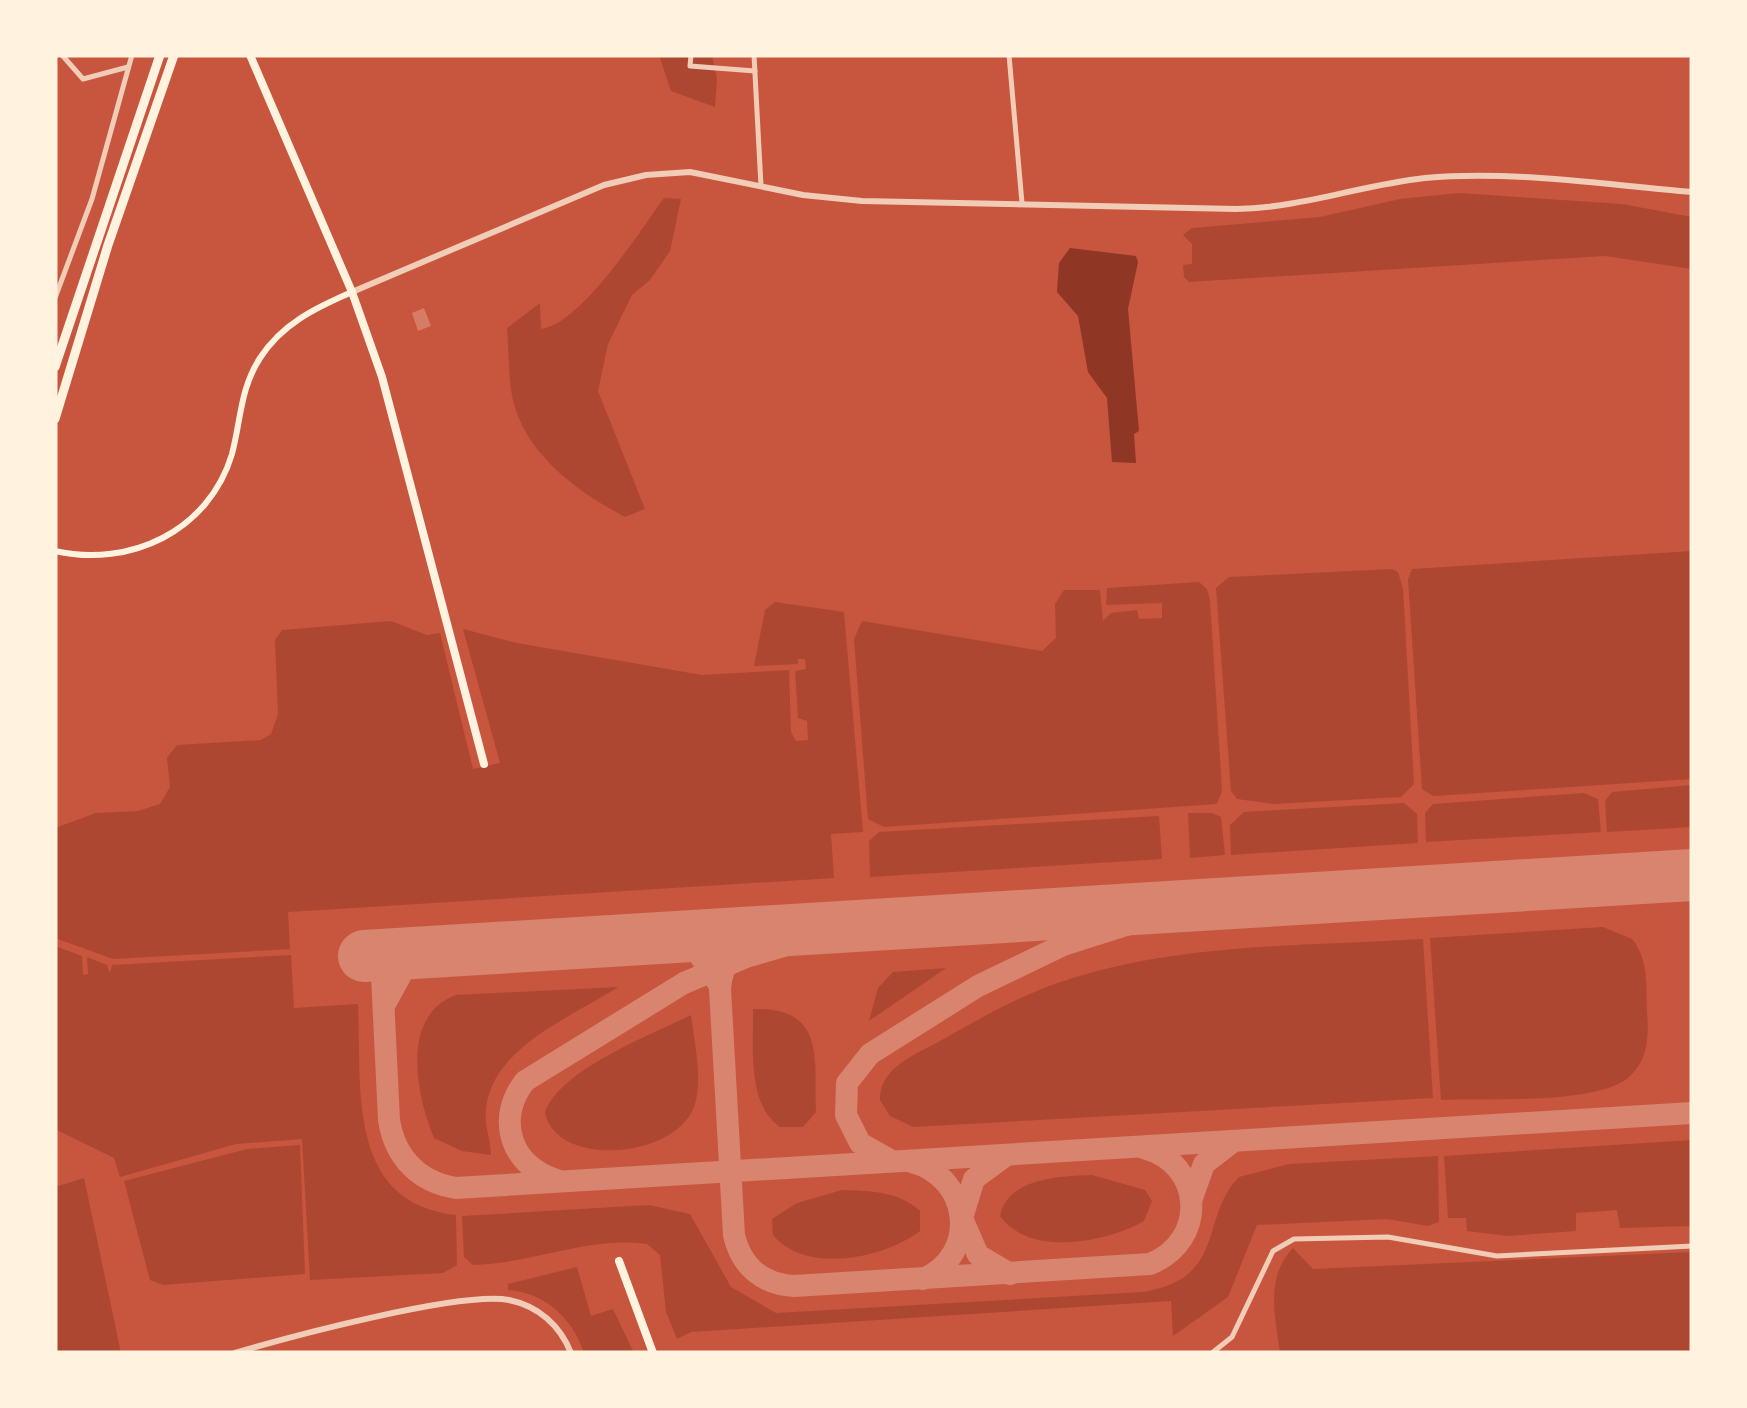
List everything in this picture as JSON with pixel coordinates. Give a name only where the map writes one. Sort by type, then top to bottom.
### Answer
[{"type":"highway","points":[[55,366],[160,55]]},
{"type":"highway","points":[[55,419],[108,246],[174,55]]},
{"type":"highway","points":[[250,55],[352,292],[382,377],[484,764]]},
{"type":"highway","points":[[619,1261],[652,1353]]},
{"type":"main road","points":[[55,551],[92,556],[126,553],[162,540],[190,519],[214,492],[229,462],[242,395],[266,349],[301,316],[352,292]]},
{"type":"street","points":[[62,55],[83,79],[128,67]]},
{"type":"street","points":[[55,298],[96,186],[132,55]]},
{"type":"street","points":[[691,55],[690,66],[755,70]]},
{"type":"street","points":[[754,55],[761,186]]},
{"type":"street","points":[[1009,55],[1022,204]]},
{"type":"street","points":[[352,292],[622,179],[690,172],[862,201],[1266,209],[1450,176],[1692,192]]},
{"type":"street","points":[[1212,1353],[1232,1337],[1273,1251],[1294,1239],[1388,1237],[1497,1256],[1692,1246]]},
{"type":"street","points":[[235,1353],[331,1328],[488,1298],[535,1309],[557,1328],[570,1353]]},
{"type":"shaded area","points":[[659,55],[712,55],[717,79],[715,107],[671,91]]},
{"type":"shaded area","points":[[1459,193],[1622,204],[1692,217],[1692,269],[1605,256],[1189,282],[1184,277],[1183,265],[1192,264],[1192,244],[1183,235],[1192,228],[1320,217],[1400,199]]},
{"type":"shaded area","points":[[664,198],[681,199],[670,251],[650,280],[632,295],[608,344],[598,391],[645,509],[625,517],[556,470],[529,438],[513,400],[507,328],[540,303],[541,329],[574,311],[625,253]]},
{"type":"shaded area","points":[[1070,248],[1136,256],[1138,262],[1128,309],[1139,431],[1134,434],[1136,463],[1112,462],[1107,398],[1088,372],[1078,316],[1057,292],[1059,263]]},
{"type":"shaded area","points":[[1692,551],[1692,779],[1433,796],[1422,789],[1408,579],[1412,569]]},
{"type":"shaded area","points":[[1392,569],[1398,572],[1403,589],[1414,784],[1401,797],[1274,804],[1237,799],[1231,791],[1216,588],[1229,577]]},
{"type":"shaded area","points":[[1199,582],[1207,589],[1210,600],[1222,791],[1217,804],[884,827],[868,819],[854,639],[862,621],[1042,651],[1056,638],[1055,604],[1064,590],[1100,590],[1103,621],[1111,613],[1137,610],[1139,619],[1162,618],[1162,603],[1106,605],[1107,588]]},
{"type":"shaded area","points":[[775,602],[844,612],[863,832],[831,834],[834,878],[288,912],[290,949],[113,959],[55,938],[55,828],[96,813],[138,811],[160,804],[170,787],[167,758],[177,745],[261,740],[271,734],[278,714],[275,640],[282,630],[391,621],[427,635],[440,633],[473,769],[500,763],[463,629],[517,643],[702,675],[789,670],[791,732],[796,741],[808,740],[807,721],[798,718],[795,671],[806,669],[805,659],[798,659],[798,664],[754,666],[765,610]]},
{"type":"shaded area","points":[[1692,785],[1692,827],[1607,832],[1605,801],[1612,792]]},
{"type":"shaded area","points":[[1584,793],[1598,799],[1601,832],[1426,842],[1425,813],[1433,804]]},
{"type":"shaded area","points":[[1404,803],[1417,814],[1418,843],[1231,855],[1230,825],[1244,812]]},
{"type":"shaded area","points":[[1188,813],[1221,817],[1225,855],[1190,858]]},
{"type":"shaded area","points":[[1159,816],[1162,859],[870,877],[869,841],[879,832]]},
{"type":"shaded area","points":[[1603,927],[1632,939],[1644,965],[1647,1039],[1644,1055],[1629,1077],[1614,1086],[1567,1096],[1441,1100],[1430,938]]},
{"type":"shaded area","points":[[1423,939],[1433,1098],[913,1127],[890,1116],[880,1100],[886,1079],[911,1056],[1006,1005],[1073,978],[1202,952]]},
{"type":"shaded area","points":[[55,946],[82,956],[83,975],[88,974],[87,957],[107,965],[110,973],[112,965],[291,955],[294,1008],[358,1004],[361,1104],[377,1165],[394,1188],[420,1206],[456,1215],[457,1265],[443,1273],[310,1280],[302,1139],[236,1144],[120,1177],[114,1158],[55,1129]]},
{"type":"shaded area","points":[[946,968],[869,1021],[878,988],[893,972]]},
{"type":"shaded area","points":[[618,987],[537,1036],[503,1068],[486,1109],[491,1155],[462,1151],[434,1138],[422,1100],[417,1058],[426,1020],[438,1005],[456,995]]},
{"type":"shaded area","points":[[753,1009],[793,1017],[804,1026],[811,1040],[816,1112],[803,1127],[780,1127],[762,1104],[754,1073]]},
{"type":"shaded area","points":[[691,1015],[698,1090],[686,1120],[669,1135],[620,1150],[571,1143],[554,1131],[545,1112],[569,1082],[609,1055]]},
{"type":"shaded area","points":[[1692,1140],[1692,1226],[1620,1228],[1617,1210],[1576,1213],[1576,1231],[1508,1236],[1467,1231],[1466,1218],[1448,1218],[1444,1156]]},
{"type":"shaded area","points":[[300,1145],[305,1274],[163,1285],[150,1280],[124,1181],[247,1149]]},
{"type":"shaded area","points":[[1438,1156],[1439,1222],[1428,1226],[1387,1219],[1257,1225],[1228,1297],[1173,1336],[1171,1301],[691,1332],[677,1339],[666,1312],[660,1255],[647,1244],[603,1244],[473,1265],[464,1257],[462,1216],[649,1205],[690,1214],[731,1287],[776,1313],[1143,1292],[1170,1285],[1188,1274],[1200,1260],[1219,1210],[1239,1177],[1289,1164]]},
{"type":"shaded area","points":[[1092,1175],[1145,1190],[1152,1201],[1144,1221],[1090,1240],[1049,1242],[1013,1229],[1000,1216],[1005,1203],[1024,1187],[1051,1178]]},
{"type":"shaded area","points":[[84,1178],[121,1353],[55,1353],[55,1187]]},
{"type":"shaded area","points":[[842,1190],[884,1193],[903,1199],[920,1211],[920,1231],[887,1249],[846,1258],[805,1255],[773,1235],[772,1219],[797,1203]]},
{"type":"shaded area","points":[[1293,1248],[1313,1269],[1692,1252],[1692,1353],[1280,1353],[1275,1284],[1284,1259]]},
{"type":"shaded area","points":[[577,1267],[591,1316],[613,1309],[634,1353],[584,1353],[573,1329],[556,1310],[534,1296],[508,1290],[508,1284]]},
{"type":"building","points":[[424,308],[431,326],[418,331],[412,313]]},
{"type":"waterway","points":[[1688,55],[1692,58]]},
{"type":"taxiway","points":[[890,1160],[860,1143],[846,1115],[847,1083],[870,1054],[978,986],[1063,945],[1145,919],[1226,904]]},
{"type":"taxiway","points":[[898,923],[789,928],[742,946],[727,964],[720,989],[734,1235],[742,1256],[755,1271],[772,1282],[794,1286],[1150,1264],[1169,1253],[1182,1238],[1191,1203],[1188,1186],[1178,1170],[1164,1157],[1144,1148]]},
{"type":"taxiway","points":[[667,938],[698,953],[718,983]]},
{"type":"taxiway","points":[[557,1180],[528,1164],[512,1140],[511,1111],[525,1081],[684,983],[746,957],[811,938]]},
{"type":"taxiway","points":[[385,1004],[404,969],[436,952]]},
{"type":"taxiway","points":[[381,955],[392,1134],[403,1157],[420,1174],[456,1188],[1692,1113]]},
{"type":"taxiway","points":[[1192,1198],[1204,1164],[1231,1143]]},
{"type":"taxiway","points":[[1004,1157],[974,1179],[962,1218],[978,1255],[1010,1274]]},
{"type":"taxiway","points":[[912,1162],[931,1170],[946,1183],[961,1217],[960,1235],[953,1252],[941,1267],[923,1279]]},
{"type":"runway","points":[[364,956],[1692,875]]}]
